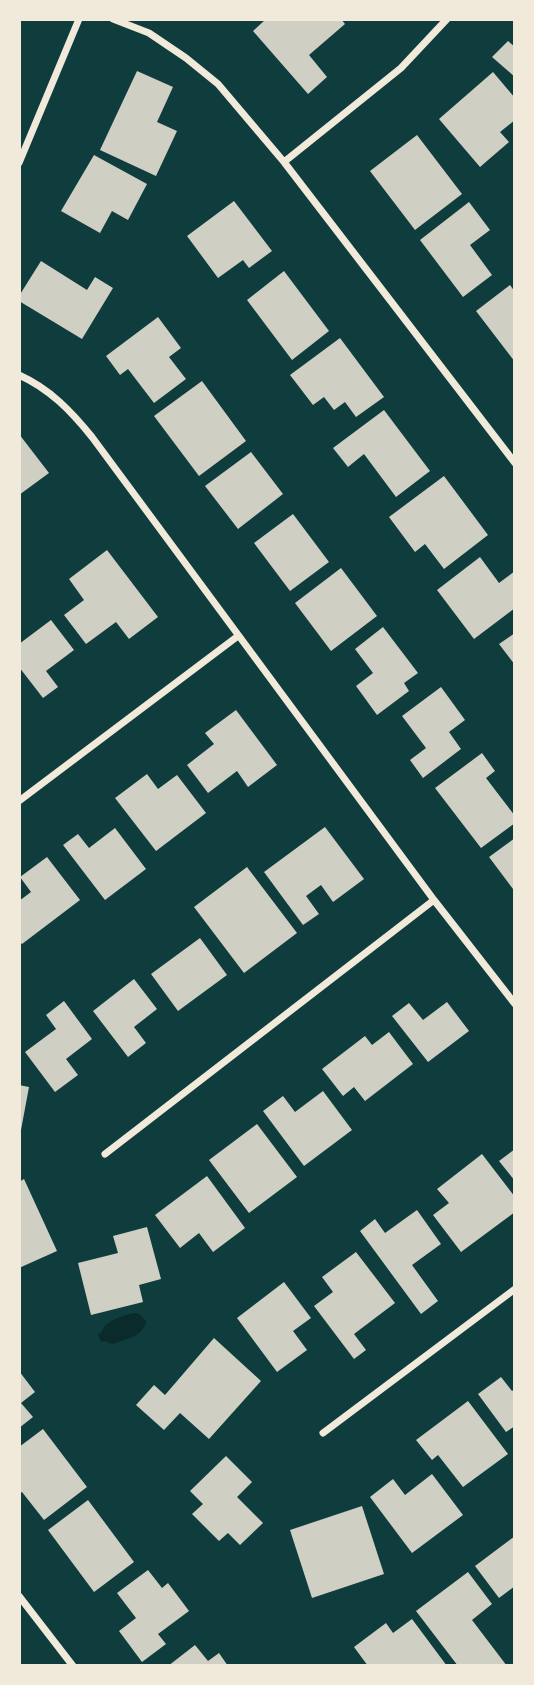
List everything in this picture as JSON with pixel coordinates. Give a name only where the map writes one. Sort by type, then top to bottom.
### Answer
[{"type":"street","points":[[19,163],[79,19]]},
{"type":"street","points":[[113,19],[149,33],[218,84],[284,162],[515,463]]},
{"type":"street","points":[[284,162],[401,68],[447,19]]},
{"type":"street","points":[[19,375],[55,396],[93,437],[434,900],[515,1004]]},
{"type":"street","points":[[19,801],[238,636]]},
{"type":"street","points":[[105,1154],[434,900]]},
{"type":"street","points":[[323,1433],[515,1289]]},
{"type":"street","points":[[19,1596],[73,1666]]},
{"type":"water","points":[[138,1313],[146,1321],[142,1330],[113,1344],[101,1342],[98,1334],[107,1324]]},
{"type":"building","points":[[266,19],[341,19],[345,24],[309,55],[327,77],[308,94],[253,31]]},
{"type":"building","points":[[508,41],[515,47],[515,77],[492,57]]},
{"type":"building","points":[[137,71],[173,87],[157,122],[177,131],[156,176],[100,150]]},
{"type":"building","points":[[493,72],[515,98],[515,120],[500,132],[509,142],[480,167],[439,119]]},
{"type":"building","points":[[417,135],[462,194],[415,230],[370,171]]},
{"type":"building","points":[[94,155],[147,184],[128,220],[112,211],[100,233],[61,211]]},
{"type":"building","points":[[234,201],[272,251],[249,268],[243,260],[218,278],[187,236]]},
{"type":"building","points":[[469,202],[490,230],[470,245],[492,275],[463,297],[420,240]]},
{"type":"building","points":[[41,261],[87,290],[95,277],[113,288],[82,339],[19,301],[19,296]]},
{"type":"building","points":[[284,271],[329,331],[292,360],[247,300]]},
{"type":"building","points":[[510,285],[515,292],[515,362],[476,311]]},
{"type":"building","points":[[158,317],[181,348],[169,357],[186,379],[154,403],[128,369],[120,375],[106,356]]},
{"type":"building","points":[[340,338],[384,397],[356,417],[345,402],[334,410],[324,397],[313,405],[290,375]]},
{"type":"building","points":[[202,381],[246,441],[199,476],[154,416]]},
{"type":"building","points":[[384,410],[430,471],[396,497],[364,454],[348,467],[333,448]]},
{"type":"building","points":[[19,434],[49,473],[19,495]]},
{"type":"building","points":[[251,452],[283,494],[238,529],[205,486]]},
{"type":"building","points":[[444,476],[488,535],[444,569],[425,544],[415,552],[389,517]]},
{"type":"building","points":[[293,514],[329,562],[290,591],[254,543]]},
{"type":"building","points":[[107,550],[158,617],[129,639],[116,622],[86,644],[64,615],[84,600],[69,579]]},
{"type":"building","points":[[480,557],[499,583],[515,571],[515,608],[474,639],[437,590]]},
{"type":"building","points":[[341,568],[377,616],[331,651],[295,603]]},
{"type":"building","points":[[51,620],[74,650],[46,671],[58,687],[43,698],[19,667],[19,644]]},
{"type":"building","points":[[383,627],[418,673],[404,683],[409,691],[377,715],[356,686],[373,673],[355,649]]},
{"type":"building","points":[[515,633],[515,665],[499,644]]},
{"type":"building","points":[[441,687],[465,720],[449,732],[461,749],[423,778],[410,760],[426,748],[402,716]]},
{"type":"building","points":[[236,710],[277,765],[248,787],[237,771],[208,793],[187,765],[214,744],[205,733]]},
{"type":"building","points":[[482,753],[495,771],[486,778],[515,816],[515,823],[481,848],[435,788]]},
{"type":"building","points":[[147,774],[158,789],[177,775],[206,813],[156,851],[115,798]]},
{"type":"building","points":[[325,827],[364,879],[333,902],[321,885],[306,896],[319,914],[303,925],[264,872]]},
{"type":"building","points":[[115,828],[146,869],[105,900],[63,845],[78,834],[89,848]]},
{"type":"building","points":[[515,838],[515,888],[513,889],[489,857]]},
{"type":"building","points":[[47,857],[80,900],[22,944],[19,941],[19,901],[31,892],[20,877]]},
{"type":"building","points":[[247,867],[297,933],[244,973],[194,907]]},
{"type":"building","points":[[200,938],[227,975],[178,1011],[151,974]]},
{"type":"building","points":[[134,979],[157,1009],[134,1027],[146,1043],[128,1057],[93,1011]]},
{"type":"building","points":[[64,1001],[92,1039],[66,1059],[78,1075],[55,1092],[25,1052],[56,1029],[46,1015]]},
{"type":"building","points":[[447,1002],[469,1031],[428,1062],[392,1016],[409,1003],[423,1020]]},
{"type":"building","points":[[389,1032],[413,1064],[365,1101],[354,1087],[343,1096],[322,1069],[365,1036],[372,1045]]},
{"type":"building","points":[[19,1085],[29,1087],[21,1130],[19,1130]]},
{"type":"building","points":[[323,1091],[352,1130],[304,1166],[263,1111],[283,1096],[295,1112]]},
{"type":"building","points":[[257,1124],[297,1177],[249,1213],[209,1160]]},
{"type":"building","points":[[515,1149],[515,1181],[499,1161]]},
{"type":"building","points":[[482,1154],[515,1197],[515,1212],[461,1252],[433,1215],[449,1203],[437,1189]]},
{"type":"building","points":[[207,1176],[245,1228],[213,1252],[199,1233],[180,1248],[155,1215]]},
{"type":"building","points":[[24,1179],[57,1251],[19,1268],[19,1182]]},
{"type":"building","points":[[417,1210],[441,1244],[412,1265],[438,1301],[421,1314],[360,1231],[375,1219],[385,1233]]},
{"type":"building","points":[[147,1227],[161,1279],[139,1285],[143,1302],[91,1315],[78,1263],[118,1253],[113,1236]]},
{"type":"building","points":[[356,1252],[395,1303],[354,1334],[366,1350],[354,1359],[314,1306],[333,1292],[322,1277]]},
{"type":"building","points":[[284,1282],[311,1318],[293,1331],[307,1350],[277,1372],[237,1318]]},
{"type":"building","points":[[214,1338],[261,1381],[209,1439],[180,1413],[164,1430],[136,1405],[154,1385],[165,1395]]},
{"type":"building","points":[[19,1371],[35,1392],[21,1403],[33,1417],[19,1428]]},
{"type":"building","points":[[501,1377],[512,1391],[515,1389],[515,1426],[506,1432],[478,1394]]},
{"type":"building","points":[[468,1401],[508,1454],[463,1487],[438,1455],[432,1460],[416,1440]]},
{"type":"building","points":[[43,1429],[87,1487],[44,1520],[22,1492],[19,1494],[19,1447]]},
{"type":"building","points":[[226,1456],[252,1482],[237,1497],[263,1523],[240,1545],[228,1533],[219,1541],[192,1514],[203,1504],[190,1491]]},
{"type":"building","points":[[432,1474],[463,1515],[412,1553],[370,1497],[393,1479],[405,1495]]},
{"type":"building","points":[[88,1500],[134,1562],[94,1592],[48,1530]]},
{"type":"building","points":[[362,1506],[384,1574],[312,1598],[290,1530]]},
{"type":"building","points":[[515,1536],[515,1586],[499,1598],[475,1566]]},
{"type":"building","points":[[148,1570],[162,1588],[168,1583],[189,1611],[158,1634],[166,1644],[142,1662],[119,1631],[136,1618],[117,1593]]},
{"type":"building","points":[[468,1572],[492,1604],[472,1620],[507,1666],[458,1666],[416,1611]]},
{"type":"building","points":[[412,1619],[447,1666],[368,1666],[354,1647],[386,1623],[393,1633]]},
{"type":"building","points":[[195,1645],[208,1661],[219,1653],[228,1666],[168,1666]]}]
